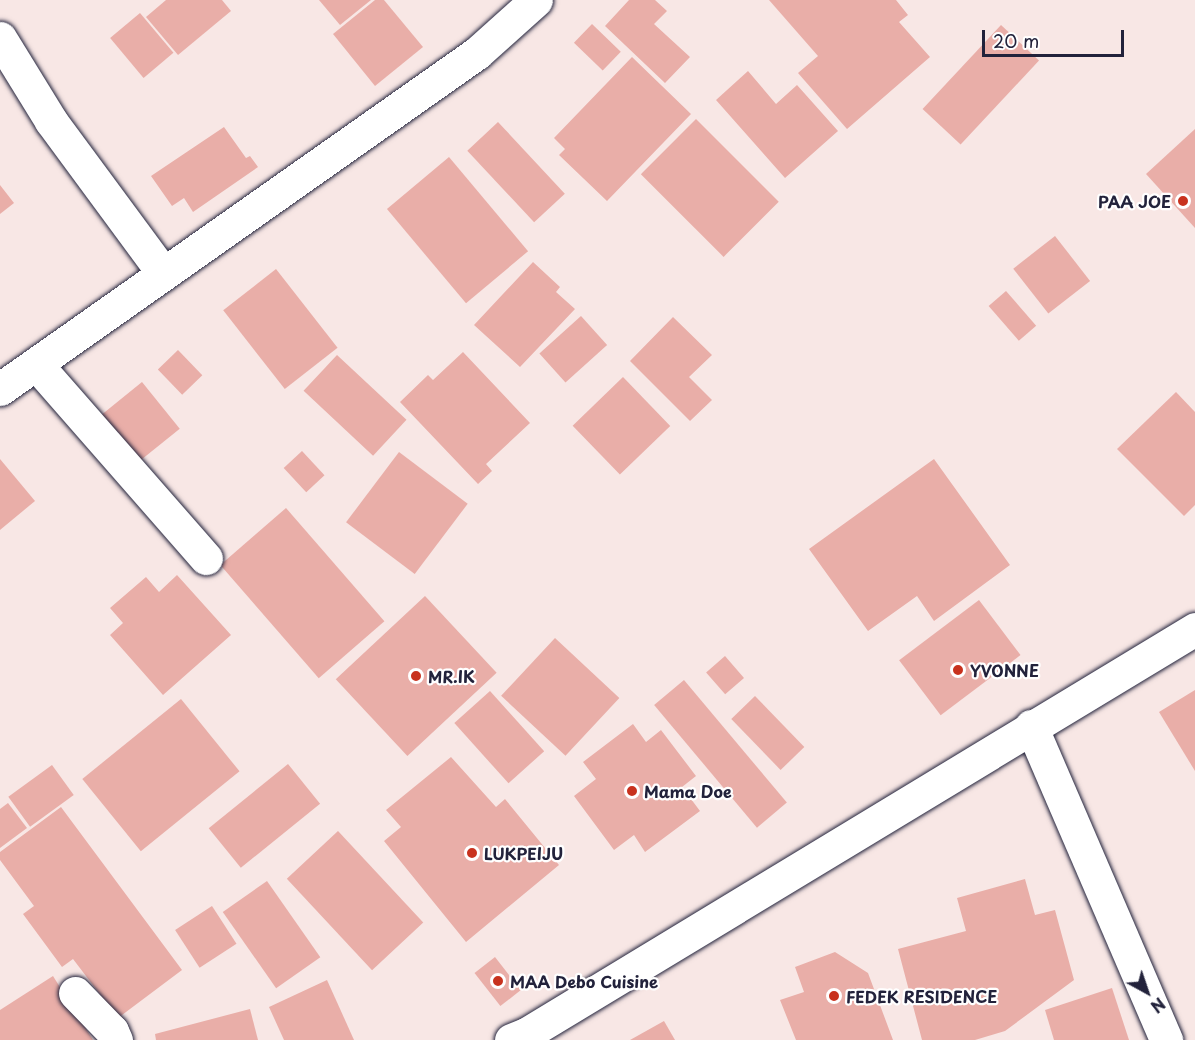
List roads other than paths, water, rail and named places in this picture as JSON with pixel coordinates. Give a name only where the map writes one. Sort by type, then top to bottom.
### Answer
[{"type":"street","points":[[0,389],[477,53],[536,0]]},
{"type":"street","points":[[0,38],[51,121],[163,273]]},
{"type":"street","points":[[36,364],[206,558]]},
{"type":"street","points":[[511,1040],[526,1034],[1031,726],[1195,629]]},
{"type":"street","points":[[1031,726],[1166,1040]]},
{"type":"street","points":[[75,993],[112,1031],[116,1040]]},
{"type":"place","name":"PAA JOE","points":[[1183,201]]},
{"type":"place","name":"YVONNE","points":[[958,670]]},
{"type":"place","name":"MR.IK","points":[[416,676]]},
{"type":"place","name":"Mama Doe","points":[[632,791]]},
{"type":"place","name":"LUKPEIJU","points":[[472,853]]},
{"type":"place","name":"MAA Debo Cuisine","points":[[498,981]]},
{"type":"place","name":"FEDEK RESIDENCE","points":[[834,996]]}]
